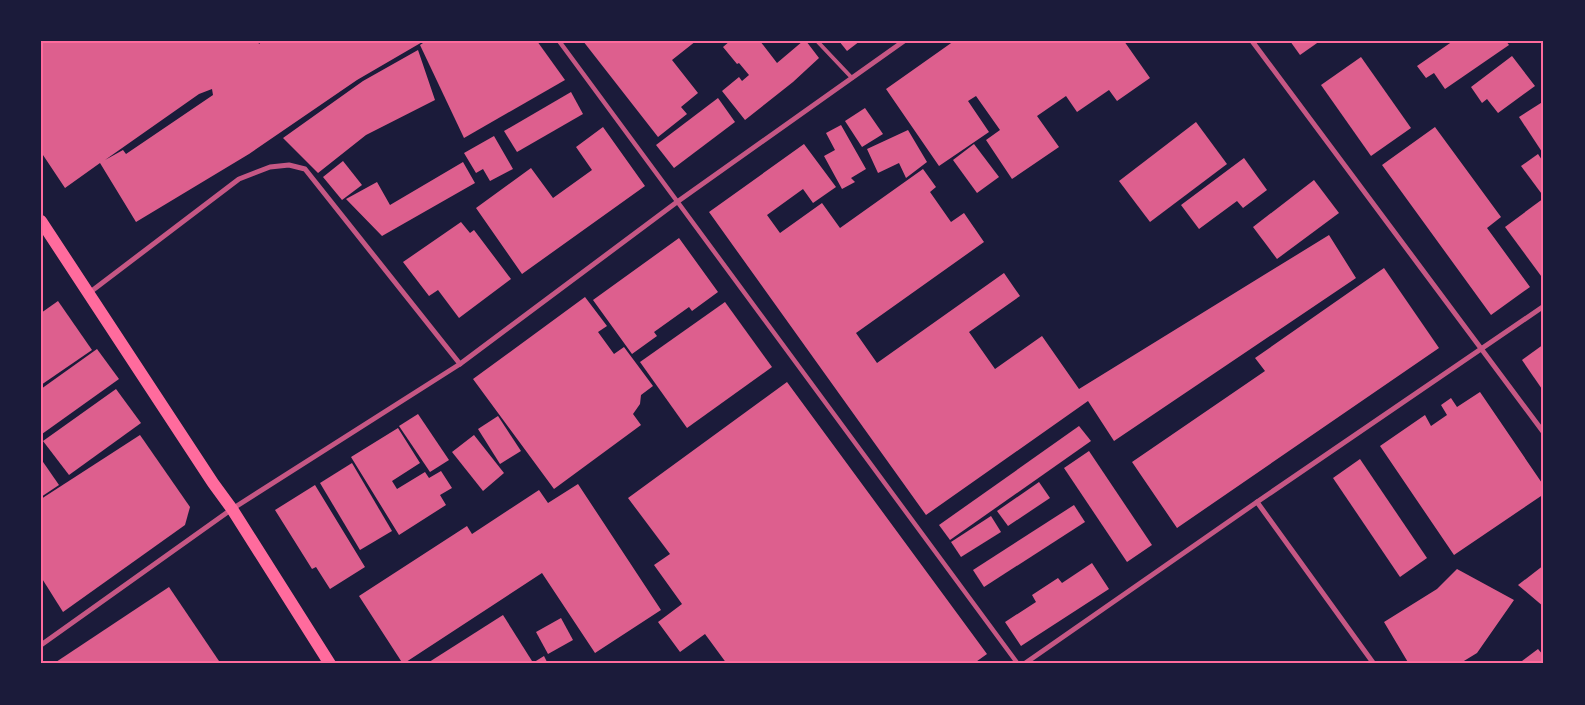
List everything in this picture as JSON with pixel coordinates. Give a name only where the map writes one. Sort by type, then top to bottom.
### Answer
[{"type":"main road","points":[[41,222],[232,509],[330,664]]},
{"type":"street","points":[[558,41],[1018,664]]},
{"type":"street","points":[[41,645],[232,509],[460,364],[677,202],[904,41]]},
{"type":"street","points":[[1252,41],[1544,433]]},
{"type":"street","points":[[88,293],[239,179],[270,167],[289,165],[305,169],[460,364]]},
{"type":"street","points":[[1024,664],[1544,306]]},
{"type":"street","points":[[1257,502],[1374,664]]},
{"type":"lane","points":[[817,41],[852,78]]},
{"type":"building","points":[[41,41],[258,41],[259,44],[262,41],[424,41],[357,80],[249,154],[136,222],[100,163],[65,188],[41,152]],"holes":[[[212,89],[213,95],[126,154],[123,150],[105,160],[199,94]]]},
{"type":"building","points":[[426,41],[537,41],[565,80],[464,138],[420,45]]},
{"type":"building","points":[[583,41],[696,41],[672,60],[698,93],[681,107],[687,114],[658,137]]},
{"type":"building","points":[[730,41],[760,41],[777,63],[803,41],[806,41],[819,58],[793,82],[745,120],[722,91],[739,77],[742,81],[749,75],[723,47]]},
{"type":"building","points":[[839,41],[860,41],[847,51]]},
{"type":"building","points":[[954,41],[1124,41],[1150,78],[1117,101],[1109,90],[1077,112],[1066,96],[1037,116],[1059,147],[1012,179],[986,140],[1000,130],[976,96],[968,101],[989,132],[939,166],[886,89]]},
{"type":"building","points":[[1290,41],[1320,41],[1300,55]]},
{"type":"building","points":[[1453,41],[1506,41],[1509,45],[1445,89],[1434,73],[1426,78],[1417,66]]},
{"type":"building","points":[[418,50],[435,100],[366,135],[318,173],[283,138],[363,81]]},
{"type":"building","points":[[1512,56],[1535,86],[1498,113],[1487,99],[1482,103],[1471,87]]},
{"type":"building","points":[[1361,57],[1411,128],[1371,156],[1321,85]]},
{"type":"building","points":[[571,92],[583,114],[517,152],[504,131]]},
{"type":"building","points":[[718,98],[735,122],[674,168],[656,145]]},
{"type":"building","points":[[1544,101],[1544,155],[1519,117]]},
{"type":"building","points":[[865,108],[883,134],[862,147],[845,121]]},
{"type":"building","points":[[1196,122],[1227,164],[1150,222],[1119,181]]},
{"type":"building","points":[[841,125],[866,169],[851,178],[855,182],[842,189],[824,156],[835,150],[826,133]]},
{"type":"building","points":[[603,127],[645,186],[522,274],[476,208],[531,168],[553,198],[592,170],[576,147]]},
{"type":"building","points":[[1435,127],[1501,217],[1487,228],[1530,287],[1491,315],[1382,165]]},
{"type":"building","points":[[908,130],[927,162],[906,178],[899,163],[878,173],[867,149]]},
{"type":"building","points":[[494,136],[513,169],[490,181],[483,169],[476,173],[464,153]]},
{"type":"building","points":[[804,144],[836,187],[813,203],[803,189],[767,215],[780,233],[822,203],[840,228],[923,169],[936,187],[930,192],[951,222],[964,213],[984,242],[856,333],[877,363],[1004,273],[1020,296],[969,332],[995,369],[1042,336],[1079,389],[1329,235],[1356,278],[1114,441],[1088,401],[926,515],[709,212]]},
{"type":"building","points":[[974,144],[999,177],[977,193],[953,160]]},
{"type":"building","points":[[1538,154],[1544,163],[1544,197],[1521,166]]},
{"type":"building","points":[[1244,158],[1267,190],[1243,208],[1237,201],[1199,229],[1181,205]]},
{"type":"building","points":[[343,161],[362,185],[342,200],[323,177]]},
{"type":"building","points":[[463,162],[475,183],[382,236],[346,199],[377,182],[390,205]]},
{"type":"building","points":[[1314,180],[1339,213],[1277,259],[1253,227]]},
{"type":"building","points":[[1544,198],[1544,280],[1505,227]]},
{"type":"building","points":[[461,222],[470,233],[474,230],[511,279],[459,318],[438,290],[429,296],[403,262]]},
{"type":"building","points":[[679,238],[718,292],[692,311],[689,307],[654,332],[657,336],[632,354],[593,300]]},
{"type":"building","points":[[1384,268],[1439,348],[1177,528],[1132,462],[1265,371],[1255,358]]},
{"type":"building","points":[[585,297],[607,326],[598,332],[614,354],[624,347],[653,386],[641,395],[640,404],[633,414],[641,425],[554,489],[473,379]]},
{"type":"building","points":[[58,301],[92,350],[41,385],[41,313]]},
{"type":"building","points":[[725,302],[772,367],[687,428],[640,362]]},
{"type":"building","points":[[1544,344],[1544,392],[1522,360]]},
{"type":"building","points":[[97,349],[119,379],[42,434],[41,389]]},
{"type":"building","points":[[787,382],[987,654],[973,664],[727,664],[705,634],[680,652],[658,622],[682,604],[654,565],[670,554],[628,498]]},
{"type":"building","points":[[116,389],[141,423],[69,475],[43,441]]},
{"type":"building","points":[[1480,392],[1544,486],[1544,494],[1454,555],[1380,446],[1425,415],[1431,426],[1447,415],[1441,405],[1451,398],[1457,407]]},
{"type":"building","points":[[418,414],[449,460],[430,472],[399,426]]},
{"type":"building","points":[[498,416],[521,451],[500,464],[478,429]]},
{"type":"building","points":[[1079,426],[1091,441],[950,540],[939,525]]},
{"type":"building","points":[[398,428],[420,463],[392,481],[397,489],[425,472],[429,478],[441,471],[452,488],[440,495],[446,505],[399,535],[351,457]]},
{"type":"building","points":[[140,435],[190,507],[185,525],[63,612],[41,577],[41,499]]},
{"type":"building","points":[[474,435],[504,473],[483,491],[452,452]]},
{"type":"building","points":[[1089,451],[1152,545],[1127,562],[1064,468]]},
{"type":"building","points":[[41,459],[59,485],[41,497]]},
{"type":"building","points":[[1360,459],[1427,558],[1400,577],[1333,478]]},
{"type":"building","points":[[352,463],[392,531],[360,550],[320,483]]},
{"type":"building","points":[[1039,482],[1050,498],[1008,526],[997,511]]},
{"type":"building","points":[[578,484],[661,610],[595,653],[542,573],[403,664],[359,596],[467,526],[472,534],[539,490],[548,503]]},
{"type":"building","points":[[315,485],[365,567],[330,589],[316,567],[312,569],[275,510]]},
{"type":"building","points":[[1074,505],[1085,522],[984,587],[973,570]]},
{"type":"building","points":[[991,516],[1001,532],[961,557],[951,542]]},
{"type":"building","points":[[1092,563],[1109,589],[1021,646],[1005,622],[1036,602],[1032,595],[1058,578],[1062,583]]},
{"type":"building","points":[[1544,565],[1544,607],[1518,585]]},
{"type":"building","points":[[1457,569],[1514,600],[1477,653],[1459,664],[1409,664],[1384,622],[1437,589]]},
{"type":"building","points":[[169,587],[221,664],[57,664],[56,662]]},
{"type":"building","points":[[503,615],[532,661],[527,664],[426,664]]},
{"type":"building","points":[[561,618],[573,640],[548,654],[536,632]]},
{"type":"building","points":[[1538,649],[1544,656],[1544,664],[1518,664]]},
{"type":"building","points":[[544,656],[548,664],[531,664]]}]
